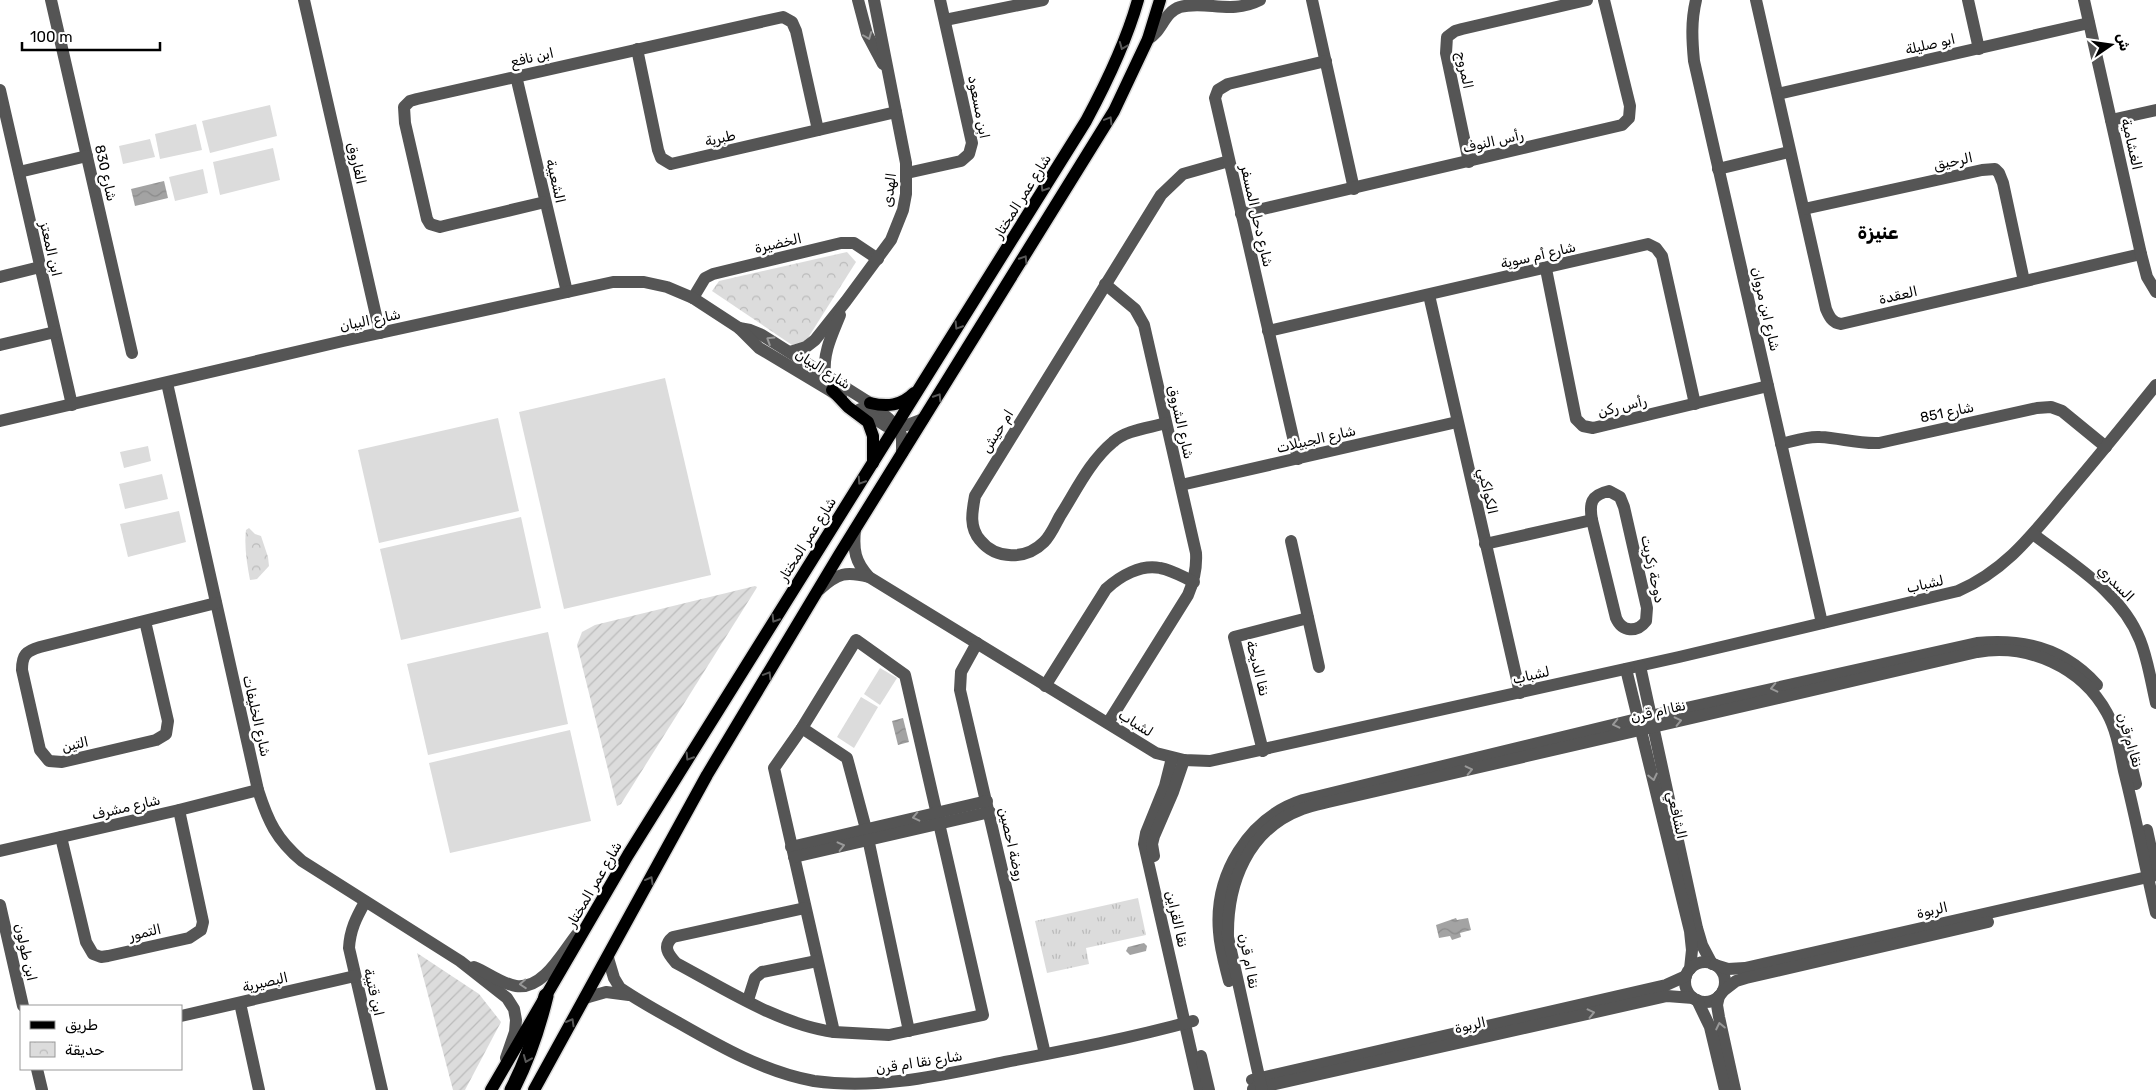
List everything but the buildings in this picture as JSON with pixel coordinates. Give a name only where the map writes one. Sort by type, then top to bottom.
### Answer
[{"type":"highway","points":[[512,1090],[524,1068],[538,1033],[546,996]]},
{"type":"main road","name":"شارع عمر المختار","points":[[491,1090],[628,855],[1086,122],[1122,50],[1138,0]]},
{"type":"main road","points":[[534,1090],[706,776],[854,530],[1114,111],[1148,40],[1160,0]]},
{"type":"main road","points":[[870,403],[887,406],[895,405],[908,400],[919,388]]},
{"type":"main road","points":[[832,390],[848,407],[868,422],[873,436],[873,463]]},
{"type":"street","name":"شارع 830","points":[[51,0],[132,353]]},
{"type":"street","name":"الفاروق","points":[[304,0],[380,333]]},
{"type":"street","name":"الهدى","points":[[858,0],[867,34],[875,52],[886,68]]},
{"type":"street","name":"الهدى","points":[[790,352],[806,347],[815,340],[878,259],[898,225],[906,194],[907,173],[874,0]]},
{"type":"street","name":"ابن مسعود","points":[[907,173],[961,161],[972,150],[940,0]]},
{"type":"street","points":[[945,20],[1043,0]]},
{"type":"street","points":[[1148,40],[1159,30],[1168,15],[1178,7],[1239,7],[1250,5],[1260,0]]},
{"type":"street","points":[[1312,0],[1354,188]]},
{"type":"street","name":"المروج","points":[[1469,162],[1446,53],[1447,37],[1455,31],[1462,29],[1587,0]]},
{"type":"street","name":"رأس النوف","points":[[1242,214],[1617,127],[1626,123],[1630,113],[1630,106],[1604,0]]},
{"type":"street","name":"شارع ابن مروان","points":[[1696,0],[1692,13],[1691,35],[1694,61],[1822,623]]},
{"type":"street","name":"العقدة","points":[[1756,0],[1826,309],[1829,316],[1837,324],[2142,254]]},
{"type":"street","points":[[1968,0],[1979,49]]},
{"type":"street","name":"الغشامية","points":[[2084,0],[2147,277],[2156,292]]},
{"type":"street","name":"ابن نافع","points":[[545,202],[448,225],[430,224],[427,219],[403,110],[410,101],[777,18],[788,18],[796,31],[818,130]]},
{"type":"street","name":"ابو صليلة","points":[[1778,94],[2089,22]]},
{"type":"street","name":"طبرية","points":[[637,49],[658,150],[661,158],[666,163],[678,163],[896,112]]},
{"type":"street","name":"شارع دحل المسفر","points":[[1298,459],[1216,102],[1218,90],[1228,84],[1326,61]]},
{"type":"street","name":"الشعيبة","points":[[516,76],[567,292]]},
{"type":"street","name":"ابن المعتز","points":[[0,90],[2,111],[19,172],[72,405]]},
{"type":"street","points":[[2111,120],[2156,110]]},
{"type":"street","points":[[1718,169],[1789,152]]},
{"type":"street","points":[[19,172],[87,156]]},
{"type":"street","name":"ام حيش","points":[[1166,423],[1125,434],[1109,445],[1094,461],[1046,540],[1031,552],[1017,556],[1001,555],[988,548],[974,530],[971,515],[975,496],[1161,195],[1170,185],[1187,172],[1229,161]]},
{"type":"street","name":"الرحيق","points":[[1804,209],[1982,170],[1995,169],[2003,183],[2024,280]]},
{"type":"street","name":"الخضيرة","points":[[693,298],[705,278],[713,274],[848,242],[854,243],[878,259]]},
{"type":"street","name":"شارع أم سوية","points":[[1268,331],[1546,269],[1645,244],[1656,248],[1664,263],[1695,404]]},
{"type":"street","points":[[0,277],[40,267]]},
{"type":"street","name":"رأس ركن","points":[[1546,269],[1576,419],[1588,428],[1768,386]]},
{"type":"street","name":"شارع البيان","points":[[0,421],[380,333],[613,282],[628,281],[667,287],[693,298],[739,328],[759,348],[832,390],[883,426],[907,425],[924,419]]},
{"type":"street","name":"شارع الشروق","points":[[1105,284],[1128,303],[1140,317],[1196,553],[1194,582],[1184,602],[1108,723]]},
{"type":"street","name":"الكواكبي","points":[[1429,295],[1520,693]]},
{"type":"street","name":"الهدى","points":[[825,374],[824,357],[827,346],[846,301]]},
{"type":"street","name":"شارع البيان","points":[[739,328],[756,332],[790,352],[870,403],[896,425]]},
{"type":"street","points":[[0,345],[55,332]]},
{"type":"street","name":"شارع الخليفات","points":[[167,383],[258,790],[265,813],[275,833],[287,848],[302,861],[460,961],[507,998],[514,1009],[515,1032],[503,1068]]},
{"type":"street","name":"لشباب","points":[[854,530],[853,548],[856,562],[869,577],[1156,753],[1178,759],[1210,761],[1263,751],[1640,666],[1958,591],[1990,575],[2004,564],[2033,534],[2156,385]]},
{"type":"street","name":"شارع 851","points":[[1781,444],[1810,437],[1879,443],[2037,408],[2051,407],[2062,411],[2106,447]]},
{"type":"street","name":"شارع الجبيلات","points":[[1181,485],[1457,422]]},
{"type":"street","points":[[896,425],[902,438],[902,453]]},
{"type":"street","name":"دوحة زكريت","points":[[1609,492],[1616,494],[1622,500],[1647,608],[1646,621],[1635,629],[1628,630],[1622,627],[1616,618],[1592,520],[1591,503],[1597,495],[1609,492]]},
{"type":"street","points":[[1485,544],[1592,520]]},
{"type":"street","name":"السدري","points":[[2033,534],[2104,590],[2123,609],[2140,640],[2156,703]]},
{"type":"street","points":[[1291,541],[1319,667]]},
{"type":"street","points":[[1045,686],[1106,589],[1113,582],[1129,573],[1154,567],[1164,569],[1194,582]]},
{"type":"street","name":"لشباب","points":[[818,591],[832,578],[844,574],[852,573],[869,577]]},
{"type":"street","name":"التين","points":[[145,621],[168,722],[166,734],[156,740],[62,762],[48,761],[40,750],[22,670],[22,659],[25,654],[40,647],[145,621],[216,604]]},
{"type":"street","name":"نقا الديحة","points":[[1263,751],[1234,636],[1308,618]]},
{"type":"street","points":[[805,908],[673,937],[666,947],[668,954],[676,962],[748,1000],[794,1021],[821,1030],[834,1032],[854,1034],[889,1034],[983,1014],[905,675],[856,640],[802,728],[774,768],[834,1032]]},
{"type":"street","name":"روضة احصين","points":[[976,643],[961,672],[960,690],[1045,1054]]},
{"type":"street","name":"نقا ام قرن","points":[[1257,1086],[1228,937],[1228,912],[1232,889],[1239,869],[1251,850],[1266,833],[1281,821],[1302,809],[1645,723],[1987,650],[2010,650],[2036,656],[2061,666],[2073,674],[2093,693],[2107,713],[2113,727],[2153,878],[2156,913]]},
{"type":"street","name":"الشافعي","points":[[1640,666],[1645,723],[1690,931],[1692,950],[1688,972]]},
{"type":"street","name":"الشافعي","points":[[1626,669],[1645,723],[1702,945],[1714,964]]},
{"type":"street","points":[[802,728],[846,758],[867,834],[909,1031]]},
{"type":"street","name":"نقا القراين","points":[[1178,759],[1146,832],[1144,844],[1209,1090]]},
{"type":"street","name":"شارع مشرف","points":[[0,851],[258,790]]},
{"type":"street","points":[[792,852],[988,806]]},
{"type":"street","name":"التمور","points":[[61,837],[86,942],[93,954],[101,957],[108,956],[180,940],[197,934],[201,930],[203,922],[178,810]]},
{"type":"street","name":"الربوة","points":[[1714,964],[1728,969],[1745,968],[2153,878]]},
{"type":"street","name":"الربوة","points":[[1721,993],[1736,981],[1746,978],[2153,878]]},
{"type":"street","name":"ابن قتيبة","points":[[365,902],[354,922],[349,948],[382,1090]]},
{"type":"street","name":"ابن طولون","points":[[0,905],[23,1005]]},
{"type":"street","name":"شارع الخليفات","points":[[460,961],[516,986],[537,982],[545,977],[592,916]]},
{"type":"street","name":"شارع نقا ام قرن","points":[[608,958],[614,978],[620,988],[634,997],[709,1040],[749,1060],[786,1075],[813,1081],[864,1086],[900,1083],[1190,1022]]},
{"type":"street","points":[[748,1000],[755,978],[762,972],[817,961]]},
{"type":"street","points":[[1725,1090],[1710,1027],[1695,999],[1686,988],[1688,972],[1700,963],[1714,964],[1719,968],[1725,979],[1717,1005],[1735,1090]]},
{"type":"street","name":"الربوة","points":[[1257,1086],[1666,985],[1688,972]]},
{"type":"street","name":"البصيرية","points":[[182,1016],[354,976]]},
{"type":"street","name":"شارع نقا ام قرن","points":[[585,998],[595,994],[612,992],[634,997]]},
{"type":"street","points":[[1695,999],[1709,1002],[1721,993]]},
{"type":"street","name":"الربوة","points":[[1257,1086],[1667,996],[1695,999]]},
{"type":"street","points":[[240,1003],[259,1090]]},
{"type":"street","name":"نقا القراين","points":[[1190,1022],[1200,1090]]},
{"type":"street","points":[[38,1070],[42,1090]]},
{"type":"green space","points":[[270,105],[277,136],[210,153],[202,121]]},
{"type":"green space","points":[[196,124],[202,150],[160,159],[155,134]]},
{"type":"green space","points":[[150,139],[155,157],[123,164],[119,146]]},
{"type":"green space","points":[[273,148],[280,180],[220,195],[213,162]]},
{"type":"green space","points":[[203,169],[208,193],[175,201],[169,177]]},
{"type":"green space","points":[[847,252],[856,262],[806,341],[792,345],[712,291],[719,281]]},
{"type":"green space","points":[[665,378],[711,575],[564,609],[519,412]]},
{"type":"green space","points":[[498,418],[519,511],[379,543],[358,450]]},
{"type":"green space","points":[[148,446],[151,461],[124,468],[120,452]]},
{"type":"green space","points":[[162,474],[168,499],[125,509],[119,484]]},
{"type":"green space","points":[[179,511],[186,542],[128,557],[120,524]]},
{"type":"green space","points":[[521,517],[541,608],[401,640],[380,549]]},
{"type":"green space","points":[[249,528],[255,534],[261,536],[269,566],[257,579],[250,580],[245,542],[246,530]]},
{"type":"green space","points":[[757,587],[756,589],[621,804],[617,806],[577,645],[582,632],[595,625]]},
{"type":"green space","points":[[548,632],[568,724],[428,755],[407,664]]},
{"type":"green space","points":[[880,668],[897,678],[880,705],[864,694]]},
{"type":"green space","points":[[861,697],[878,707],[854,748],[837,737]]},
{"type":"green space","points":[[570,730],[591,821],[450,853],[429,763]]},
{"type":"green space","points":[[1138,898],[1146,935],[1086,948],[1089,964],[1047,973],[1035,921]]},
{"type":"green space","points":[[417,953],[479,994],[501,1022],[465,1090],[453,1090]]},
{"type":"water","points":[[164,181],[168,198],[135,206],[131,189]]},
{"type":"water","points":[[903,718],[909,742],[898,745],[892,721]]},
{"type":"water","points":[[1456,918],[1457,920],[1468,918],[1471,930],[1460,933],[1461,937],[1452,940],[1450,936],[1439,938],[1436,925]]},
{"type":"water","points":[[1144,943],[1147,946],[1146,951],[1130,955],[1126,951],[1128,947]]},
{"type":"district","name":"عنيزة","points":[[1878,232]]}]
